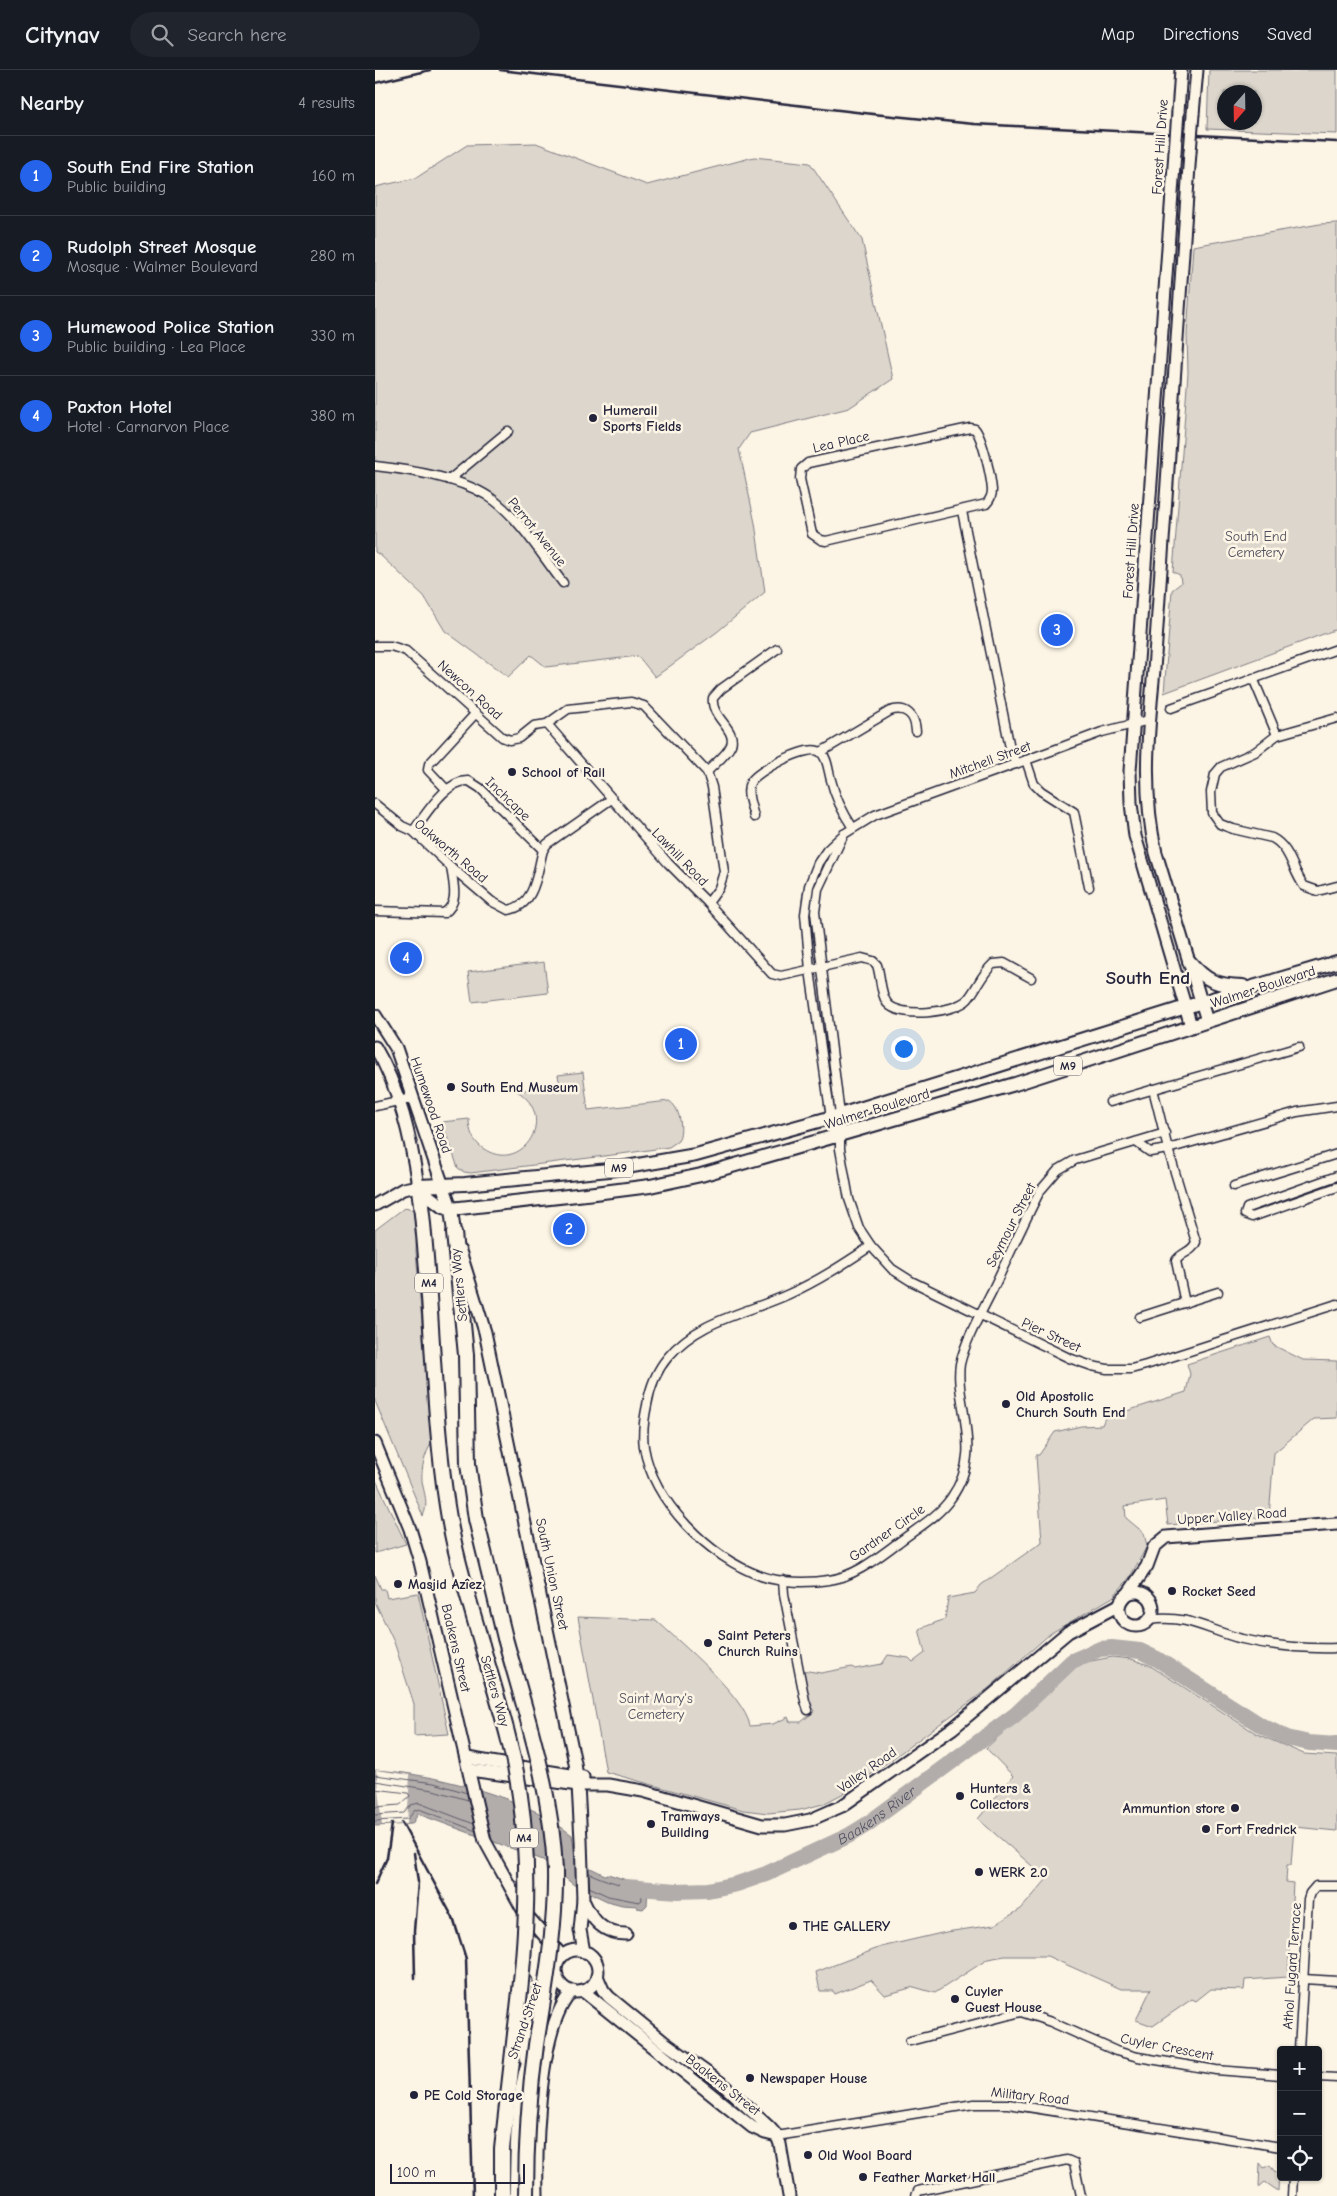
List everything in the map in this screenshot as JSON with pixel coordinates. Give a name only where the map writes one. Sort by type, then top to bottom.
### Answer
[{"type":"highway","name":"Settlers Way","points":[[419,1188],[445,1487],[453,1538],[515,1770],[520,1797],[526,1863],[526,1930],[502,2149],[502,2196]]},
{"type":"highway","name":"Settlers Way","points":[[454,1233],[466,1355],[468,1464],[476,1518],[505,1638],[545,1786],[553,1842],[555,1872],[554,1904],[549,1967],[536,2046],[529,2109],[526,2196]]},
{"type":"main road","points":[[1189,961],[1200,974],[1213,982],[1228,986],[1256,986]]},
{"type":"main road","name":"Walmer Boulevard","points":[[419,1188],[609,1170],[696,1155],[835,1116],[1337,962]]},
{"type":"main road","name":"Walmer Boulevard","points":[[451,1209],[595,1194],[675,1181],[838,1141],[1337,979]]},
{"type":"main road","name":"Humewood Road","points":[[443,1186],[451,1209]]},
{"type":"main road","points":[[419,1188],[443,1207],[451,1209]]},
{"type":"main road","name":"South Union Street","points":[[451,1209],[454,1233]]},
{"type":"street","name":"Forest Hill Drive","points":[[1181,70],[1130,779],[1135,836],[1191,1026]]},
{"type":"street","points":[[1197,70],[1149,720],[1147,786],[1150,825],[1207,1021]]},
{"type":"street","name":"Lea Place","points":[[970,428],[975,429],[980,438],[992,490],[991,497],[986,504],[962,511],[826,541],[821,540],[815,537],[810,528],[800,474],[803,466],[812,461],[970,428]]},
{"type":"street","points":[[449,480],[508,430]]},
{"type":"street","name":"Perrot Avenue","points":[[375,466],[449,480],[481,492],[495,501],[526,535],[563,583]]},
{"type":"street","points":[[962,511],[1010,748],[1016,764]]},
{"type":"street","name":"Newcon Road","points":[[375,646],[391,646],[406,651],[503,737],[510,740],[519,738],[534,726],[547,724]]},
{"type":"street","points":[[707,772],[729,749],[732,741],[731,735],[713,710],[713,698],[721,689],[777,649]]},
{"type":"street","points":[[1171,708],[1337,649]]},
{"type":"street","points":[[1253,678],[1277,734]]},
{"type":"street","points":[[547,724],[568,709],[613,703],[639,704],[650,711],[707,772],[715,800],[724,872],[719,888],[707,903]]},
{"type":"street","points":[[754,817],[749,788],[755,777],[797,753],[809,750],[821,752],[889,711],[897,709],[905,710],[911,714],[915,722],[916,731]]},
{"type":"street","points":[[413,831],[446,789],[429,770],[428,767],[431,760],[476,713]]},
{"type":"street","points":[[1337,718],[1277,734],[1255,752],[1218,770],[1212,780],[1212,813],[1215,819],[1225,827],[1272,838],[1279,842],[1287,852],[1304,886],[1318,892],[1337,886]]},
{"type":"street","name":"Mitchell Street","points":[[835,1116],[810,970],[805,914],[809,886],[827,850],[844,834],[875,816],[1102,732],[1149,720]]},
{"type":"street","name":"Lawhill Road","points":[[547,724],[610,800],[772,974],[778,976],[810,970]]},
{"type":"street","points":[[821,752],[826,758],[832,785],[841,809],[853,828]]},
{"type":"street","points":[[1026,760],[1035,784],[1041,791],[1074,812],[1089,887]]},
{"type":"street","name":"Inchcape","points":[[446,789],[464,780],[476,785],[543,850]]},
{"type":"street","points":[[543,850],[553,839],[610,800]]},
{"type":"street","name":"Oakworth Road","points":[[375,804],[402,826],[413,831],[451,867],[501,907],[508,910],[521,906],[531,894],[543,850]]},
{"type":"street","name":"Mitchell Street","points":[[835,1116],[823,968],[816,921],[816,901],[818,889],[844,834]]},
{"type":"street","points":[[375,911],[444,913],[452,907],[453,903],[454,889],[451,867]]},
{"type":"street","points":[[810,970],[862,958],[873,961],[877,965],[886,1002],[898,1009],[916,1012],[947,1010],[967,1000],[989,968],[999,962],[1009,965],[1031,978]]},
{"type":"street","name":"Humewood Road","points":[[375,1015],[396,1048],[443,1186]]},
{"type":"street","name":"M4","points":[[375,1047],[399,1101],[412,1146],[419,1188]]},
{"type":"street","points":[[1109,1102],[1299,1047]]},
{"type":"street","points":[[1153,1089],[1168,1149],[1196,1242],[1193,1249],[1179,1256],[1176,1261],[1185,1303]]},
{"type":"street","points":[[375,1106],[412,1098]]},
{"type":"street","points":[[1136,1142],[1150,1152],[1158,1151],[1297,1112],[1337,1106]]},
{"type":"street","name":"Pier Street","points":[[835,1116],[849,1200],[859,1228],[871,1246],[892,1269],[911,1281],[1081,1363],[1119,1370],[1146,1365],[1337,1304]]},
{"type":"street","name":"Seymour Street","points":[[980,1315],[1040,1191],[1058,1170],[1075,1160],[1165,1134]]},
{"type":"street","points":[[1234,1186],[1337,1154]]},
{"type":"street","points":[[1337,1176],[1247,1208],[1245,1214],[1252,1217],[1337,1187]]},
{"type":"street","points":[[375,1205],[403,1189],[419,1188]]},
{"type":"street","name":"South Union Street","points":[[454,1233],[485,1332],[551,1643],[577,1780],[581,1840],[582,1897],[580,1930],[584,1952]]},
{"type":"street","name":"Gardner Circle","points":[[871,1246],[811,1284],[726,1318],[690,1335],[662,1364],[650,1390],[644,1422],[644,1447],[654,1479],[667,1503],[694,1533],[721,1555],[741,1568],[756,1574],[783,1580],[829,1580],[854,1573],[939,1512],[951,1499],[963,1475],[968,1457],[959,1381],[960,1367],[969,1339],[980,1315]]},
{"type":"street","points":[[1141,1316],[1218,1292]]},
{"type":"street","name":"Baakens Street","points":[[375,1443],[410,1529],[418,1554],[471,1774],[485,1841],[524,1912],[562,1956]]},
{"type":"street","name":"Upper Valley Road","points":[[1127,1594],[1147,1566],[1154,1547],[1166,1537],[1337,1524]]},
{"type":"street","name":"Upper Valley Road","points":[[1145,1595],[1147,1566]]},
{"type":"street","points":[[783,1580],[784,1594],[808,1710]]},
{"type":"street","points":[[1123,1620],[1119,1612],[1119,1605],[1127,1594],[1136,1592],[1145,1595],[1153,1607],[1149,1620]]},
{"type":"street","name":"Valley Road","points":[[467,1758],[643,1791],[762,1825],[785,1825],[810,1820],[842,1806],[889,1773],[975,1710],[1055,1641],[1081,1624],[1119,1605]]},
{"type":"street","points":[[1102,1615],[1123,1620],[1136,1626],[1149,1620],[1178,1619],[1195,1622],[1239,1638],[1275,1646],[1337,1648]]},
{"type":"street","name":"Valley Road","points":[[471,1774],[577,1780]]},
{"type":"street","name":"Athol Fugard Terrace","points":[[1299,2046],[1309,1893],[1316,1886],[1337,1886]]},
{"type":"street","points":[[582,1897],[591,1916],[600,1926],[614,1933],[626,1934]]},
{"type":"street","points":[[524,1912],[527,2017],[525,2066]]},
{"type":"street","points":[[537,2196],[538,2127],[545,2064],[557,2018],[565,2000],[578,1991],[592,1985],[597,1976],[595,1961],[584,1952],[573,1951],[562,1956],[558,1962],[557,1975],[562,1986],[578,1991]]},
{"type":"street","name":"Strand Street","points":[[515,2196],[517,2137],[525,2066],[546,2014],[557,1975]]},
{"type":"street","name":"Baakens Street","points":[[597,1976],[603,1990],[609,1997],[664,2042],[720,2082],[777,2136]]},
{"type":"street","points":[[1303,1979],[1337,1981]]},
{"type":"street","name":"Baakens Street","points":[[578,1991],[752,2127],[777,2136]]},
{"type":"street","name":"Cuyler Crescent","points":[[910,2042],[1021,2012],[1051,2022],[1116,2050],[1139,2057],[1216,2070],[1277,2075]]},
{"type":"street","points":[[1322,2078],[1337,2078]]},
{"type":"street","name":"Military Road","points":[[777,2136],[990,2103],[1108,2119],[1277,2146]]},
{"type":"street","points":[[777,2136],[782,2153],[789,2196]]},
{"type":"street","points":[[916,2196],[918,2191],[1064,2160],[1071,2160],[1075,2167],[1081,2196]]},
{"type":"street","points":[[1292,2196],[1293,2181]]},
{"type":"green space","points":[[1209,70],[1337,70],[1337,134],[1233,130],[1262,130],[1262,85],[1217,85],[1217,129],[1207,129]]},
{"type":"green space","name":"Humerail Sports Fields","points":[[536,143],[647,185],[754,157],[810,163],[862,240],[893,379],[849,408],[750,433],[739,449],[755,523],[765,592],[717,632],[655,677],[638,656],[546,667],[531,655],[508,677],[445,631],[424,596],[375,552],[375,187],[416,178],[467,145]]},
{"type":"green space","name":"South End Cemetery","points":[[1337,223],[1337,629],[1164,693],[1172,590],[1181,583],[1180,575],[1173,572],[1188,373],[1187,334],[1193,246],[1320,224]]},
{"type":"green space","points":[[544,962],[548,993],[472,1002],[468,972]]},
{"type":"green space","points":[[583,1072],[588,1110],[669,1101],[676,1108],[680,1119],[681,1131],[678,1141],[669,1147],[471,1173],[464,1172],[458,1168],[442,1122],[469,1119],[472,1136],[480,1146],[498,1155],[511,1154],[522,1148],[531,1139],[535,1127],[535,1115],[529,1102],[517,1091],[560,1086],[558,1075]]},
{"type":"green space","points":[[404,1208],[414,1210],[417,1217],[416,1251],[432,1442],[425,1456],[422,1471],[426,1503],[423,1516],[375,1401],[375,1230]]},
{"type":"green space","name":"Saint Mary's Cemetery","points":[[1270,1337],[1273,1345],[1303,1360],[1337,1361],[1337,1418],[1314,1419],[1274,1453],[1269,1517],[1168,1525],[1165,1500],[1125,1506],[1126,1518],[1144,1533],[1147,1546],[1130,1577],[1113,1597],[1051,1633],[989,1688],[862,1781],[823,1804],[800,1810],[768,1813],[743,1810],[606,1772],[578,1617],[656,1620],[695,1655],[724,1685],[745,1713],[750,1726],[773,1724],[788,1717],[790,1722],[801,1722],[815,1711],[809,1703],[802,1670],[821,1673],[852,1667],[855,1669],[882,1664],[888,1655],[909,1658],[913,1662],[925,1653],[919,1629],[945,1619],[948,1598],[975,1593],[981,1585],[1042,1542],[1036,1455],[1039,1455],[1055,1432],[1081,1426],[1102,1425],[1105,1418],[1186,1392],[1190,1374],[1187,1364]]},
{"type":"green space","points":[[375,1478],[406,1544],[375,1553]]},
{"type":"green space","points":[[375,1575],[381,1589],[385,1589],[387,1598],[418,1593],[449,1734],[414,1736],[414,1704],[394,1642],[375,1602]]},
{"type":"green space","points":[[1112,1657],[1131,1659],[1149,1665],[1257,1734],[1304,1754],[1337,1756],[1337,1831],[1294,1827],[1291,1865],[1287,1865],[1286,1882],[1293,1883],[1288,1977],[1245,1980],[1244,1990],[1211,1989],[1196,2001],[1192,1999],[1153,2026],[1136,2020],[1151,1989],[1121,1989],[1047,1956],[1005,1956],[988,1959],[935,1993],[914,1987],[885,1995],[871,1980],[835,1994],[833,1991],[820,1991],[816,1972],[881,1947],[946,1932],[994,1925],[1021,1909],[1047,1879],[978,1819],[1013,1776],[986,1748],[1074,1668],[1086,1662]]},
{"type":"green space","points":[[1260,2163],[1264,2168],[1270,2165],[1277,2172],[1278,2191],[1265,2182],[1259,2187]]},
{"type":"water","points":[[375,1770],[415,1775],[458,1784],[519,1804],[537,1812],[572,1835],[576,1861],[605,1875],[608,1874],[648,1887],[647,1905],[643,1909],[637,1908],[637,1906],[607,1901],[574,1885],[543,1860],[418,1814],[412,1824],[375,1826]]},
{"type":"pier","points":[[376,1770],[410,1775],[407,1824],[382,1825]]},
{"type":"waterway","name":"Baakens River","points":[[626,1887],[677,1891],[708,1890],[737,1884],[766,1874],[848,1836],[866,1825],[1015,1715],[1072,1661],[1100,1649],[1112,1648],[1140,1651],[1157,1659],[1262,1726],[1287,1738],[1309,1743],[1337,1745]]},
{"type":"railway","points":[[375,83],[430,70]]},
{"type":"railway","points":[[500,70],[974,124],[1337,142]]},
{"type":"railway","points":[[402,1823],[453,1918],[466,1959],[473,2196]]},
{"type":"railway","points":[[375,1884],[387,1858],[392,1824]]},
{"type":"railway","points":[[414,1853],[418,1882],[414,1931],[415,1978]]},
{"type":"place","name":"Humerail Sports Fields","points":[[593,418]]},
{"type":"place","name":"Humewood Police Station","points":[[1057,630]]},
{"type":"place","name":"School of Rail","points":[[512,772]]},
{"type":"place","name":"Paxton Hotel","points":[[406,958]]},
{"type":"place","name":"South End Fire Station","points":[[681,1044]]},
{"type":"place","name":"South End Museum","points":[[451,1087]]},
{"type":"place","name":"Rudolph Street Mosque","points":[[569,1229]]},
{"type":"place","name":"Old Apostolic Church South End","points":[[1006,1404]]},
{"type":"place","name":"Masjid Azîez","points":[[398,1584]]},
{"type":"place","name":"Rocket Seed","points":[[1172,1591]]},
{"type":"place","name":"Saint Peters Church Ruins","points":[[708,1643]]},
{"type":"place","name":"Hunters & Collectors","points":[[960,1796]]},
{"type":"place","name":"Ammuntion store","points":[[1235,1808]]},
{"type":"place","name":"Tramways Building","points":[[651,1824]]},
{"type":"place","name":"Fort Fredrick","points":[[1206,1829]]},
{"type":"place","name":"WERK 2.0","points":[[979,1872]]},
{"type":"place","name":"THE GALLERY","points":[[793,1926]]},
{"type":"place","name":"Cuyler Guest House","points":[[955,1999]]},
{"type":"place","name":"Newspaper House","points":[[750,2078]]},
{"type":"place","name":"PE Cold Storage","points":[[414,2095]]},
{"type":"place","name":"Old Wool Board","points":[[808,2155]]},
{"type":"place","name":"Feather Market Hall","points":[[863,2177]]},
{"type":"district","name":"South End","points":[[1148,978]]}]
